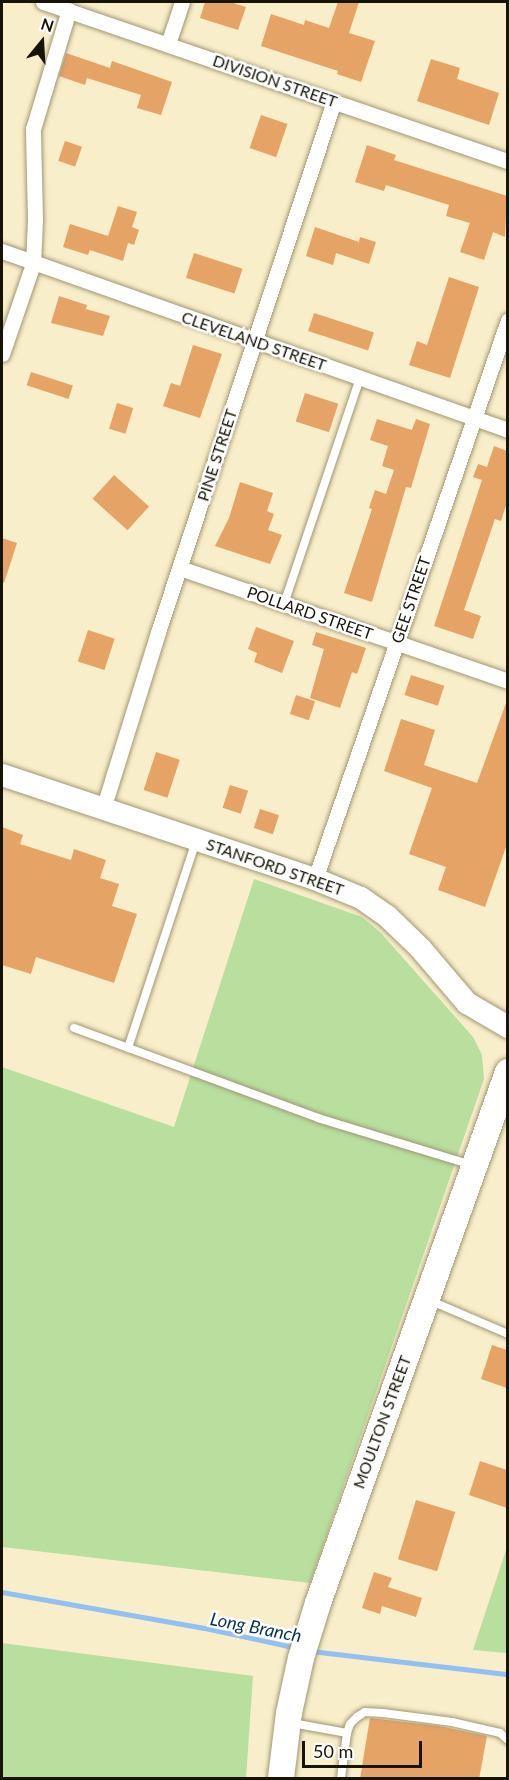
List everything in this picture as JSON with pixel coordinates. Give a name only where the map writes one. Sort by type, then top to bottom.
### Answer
[{"type":"main road","name":"MOULTON STREET","points":[[280,1779],[288,1718],[301,1658],[318,1603],[507,1072]]},
{"type":"street","name":"DIVISION STREET","points":[[43,2],[507,160]]},
{"type":"street","points":[[168,44],[182,2]]},
{"type":"street","points":[[2,354],[33,264],[35,219],[33,129],[69,10]]},
{"type":"street","name":"PINE STREET","points":[[103,809],[334,101]]},
{"type":"street","name":"CLEVELAND STREET","points":[[2,251],[33,264],[507,430]]},
{"type":"street","name":"GEE STREET","points":[[315,879],[473,419],[504,344],[507,320]]},
{"type":"street","name":"POLLARD STREET","points":[[180,568],[507,681]]},
{"type":"street","name":"STANFORD STREET","points":[[2,775],[315,879],[361,898],[387,916],[421,949],[467,1003],[507,1027]]},
{"type":"lane","points":[[284,604],[360,378]]},
{"type":"lane","points":[[128,1048],[196,840]]},
{"type":"lane","points":[[74,1028],[318,1118],[475,1166]]},
{"type":"lane","points":[[427,1299],[507,1334]]},
{"type":"lane","points":[[340,1779],[350,1724],[365,1712],[452,1722],[500,1733],[507,1740]]},
{"type":"lane","points":[[288,1718],[347,1733]]},
{"type":"green space","points":[[254,879],[362,917],[381,933],[473,1037],[482,1055],[484,1079],[310,1583],[2,1547],[2,1067],[174,1127]]},
{"type":"green space","points":[[507,1547],[507,1653],[473,1650]]},
{"type":"green space","points":[[2,1643],[253,1676],[246,1778],[2,1778]]},
{"type":"building","points":[[205,2],[230,2],[246,7],[238,30],[200,18]]},
{"type":"building","points":[[338,2],[359,2],[349,33],[375,41],[361,82],[337,74],[338,71],[261,46],[271,14],[304,25],[305,20],[329,28]]},
{"type":"building","points":[[66,53],[110,68],[112,61],[172,82],[161,115],[137,108],[141,95],[87,78],[85,85],[59,76]]},
{"type":"building","points":[[431,59],[460,68],[457,79],[499,93],[489,125],[417,101]]},
{"type":"building","points":[[261,115],[287,124],[276,157],[250,148]]},
{"type":"building","points":[[65,141],[82,147],[75,167],[58,161]]},
{"type":"building","points":[[367,145],[396,155],[394,160],[507,196],[505,237],[493,232],[484,260],[460,252],[470,223],[446,216],[449,205],[386,185],[384,191],[355,182]]},
{"type":"building","points":[[118,206],[137,212],[132,227],[139,230],[134,245],[128,243],[123,261],[90,250],[88,255],[63,247],[70,224],[108,236]]},
{"type":"building","points":[[315,227],[359,242],[360,237],[376,242],[369,264],[336,253],[333,265],[306,256]]},
{"type":"building","points":[[194,253],[243,269],[234,293],[186,278]]},
{"type":"building","points":[[449,277],[479,287],[450,378],[409,365],[417,341],[427,345]]},
{"type":"building","points":[[59,296],[87,305],[86,309],[110,316],[103,336],[51,323]]},
{"type":"building","points":[[314,313],[374,332],[368,351],[308,331]]},
{"type":"building","points":[[193,345],[222,354],[200,418],[163,406],[171,383],[180,386]]},
{"type":"building","points":[[31,372],[73,386],[69,399],[27,385]]},
{"type":"building","points":[[305,393],[338,404],[329,432],[296,422]]},
{"type":"building","points":[[117,403],[133,408],[125,434],[109,429]]},
{"type":"building","points":[[377,419],[412,430],[416,419],[430,424],[411,488],[406,487],[372,602],[344,593],[372,509],[369,508],[375,490],[386,494],[394,470],[382,466],[388,446],[370,440]]},
{"type":"building","points":[[494,446],[507,451],[507,502],[501,521],[495,519],[464,610],[481,616],[473,639],[434,626],[482,480],[473,477],[478,464],[487,467]]},
{"type":"building","points":[[114,475],[149,506],[128,530],[93,499]]},
{"type":"building","points":[[240,482],[273,493],[267,511],[274,514],[268,530],[282,535],[270,564],[215,546],[229,518]]},
{"type":"building","points":[[2,538],[17,543],[4,583],[2,582]]},
{"type":"building","points":[[256,627],[294,641],[282,673],[254,662],[257,653],[248,649]]},
{"type":"building","points":[[88,630],[115,639],[104,670],[78,661]]},
{"type":"building","points":[[316,632],[366,648],[357,674],[352,672],[340,708],[310,698],[324,649],[312,645]]},
{"type":"building","points":[[411,675],[444,686],[438,706],[405,695]]},
{"type":"building","points":[[296,695],[315,701],[309,720],[290,714]]},
{"type":"building","points":[[506,703],[507,844],[485,907],[438,890],[446,867],[409,854],[432,788],[384,771],[401,719],[435,730],[424,765],[477,783]]},
{"type":"building","points":[[156,752],[180,760],[167,798],[144,790]]},
{"type":"building","points":[[230,785],[248,791],[241,814],[223,808]]},
{"type":"building","points":[[260,809],[279,815],[273,834],[254,828]]},
{"type":"building","points":[[2,827],[23,835],[20,844],[71,860],[74,849],[106,860],[100,878],[119,884],[112,906],[137,914],[114,983],[36,957],[31,974],[2,965]]},
{"type":"building","points":[[492,1345],[507,1350],[507,1388],[481,1379]]},
{"type":"building","points":[[480,1461],[507,1470],[507,1508],[469,1495]]},
{"type":"building","points":[[416,1500],[455,1512],[437,1571],[398,1559]]},
{"type":"building","points":[[374,1572],[392,1578],[388,1587],[422,1598],[416,1617],[382,1606],[380,1614],[362,1608]]},
{"type":"building","points":[[370,1718],[439,1726],[487,1736],[479,1779],[360,1779]]},
{"type":"waterway","name":"Long Branch","points":[[2,1592],[210,1629],[297,1648]]},
{"type":"waterway","name":"Long Branch","points":[[311,1651],[508,1674]]}]
